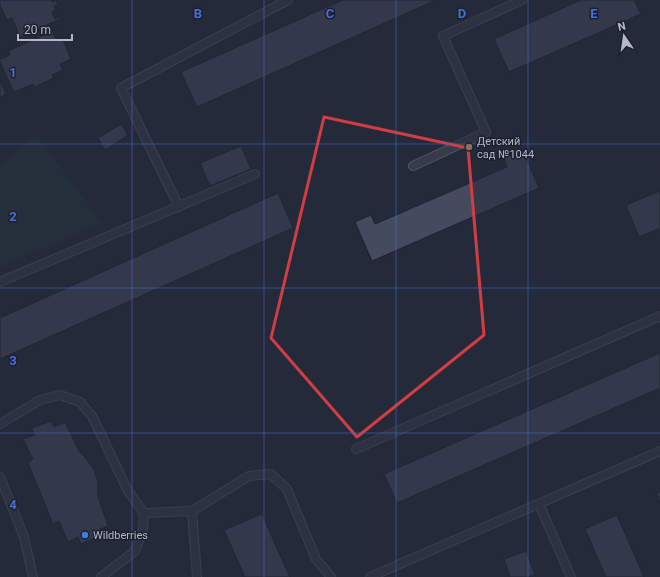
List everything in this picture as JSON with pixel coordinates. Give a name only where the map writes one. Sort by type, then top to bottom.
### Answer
[{"type":"lane","points":[[179,207],[121,88],[288,0]]},
{"type":"lane","points":[[413,166],[486,132],[443,36],[522,0]]},
{"type":"lane","points":[[0,282],[255,174]]},
{"type":"lane","points":[[356,449],[660,316]]},
{"type":"lane","points":[[0,424],[40,400],[60,396],[80,402],[92,416],[128,491],[144,513],[143,531],[135,551],[101,577]]},
{"type":"lane","points":[[370,577],[387,574],[539,504],[660,451]]},
{"type":"lane","points":[[144,513],[192,511],[249,476],[271,474],[287,489],[316,559],[332,577]]},
{"type":"lane","points":[[0,477],[24,537],[33,577]]},
{"type":"lane","points":[[539,504],[571,577]]},
{"type":"lane","points":[[192,511],[197,577]]},
{"type":"highlighted area","points":[[324,117],[468,148],[484,335],[357,437],[271,338]]},
{"type":"shaded area","points":[[36,135],[102,223],[0,267],[0,166]]},
{"type":"building","points":[[0,0],[51,0],[52,2],[56,0],[58,5],[54,6],[56,10],[52,12],[55,19],[59,17],[60,19],[20,37],[12,18],[7,20],[0,5]]},
{"type":"building","points":[[343,0],[436,0],[197,107],[181,72]]},
{"type":"building","points":[[581,0],[634,0],[641,14],[509,72],[494,39]]},
{"type":"building","points":[[58,29],[53,33],[57,41],[62,38],[71,59],[60,64],[63,70],[52,75],[54,78],[34,87],[33,84],[14,92],[0,62],[0,57],[1,59],[10,55],[8,51]]},
{"type":"building","points":[[0,80],[6,94],[0,97]]},
{"type":"building","points":[[121,124],[128,135],[105,150],[98,138]]},
{"type":"building","points":[[241,146],[251,169],[210,186],[200,163]]},
{"type":"building","points":[[523,150],[539,188],[372,261],[355,222],[371,215],[375,224],[507,167],[504,158]]},
{"type":"building","points":[[660,191],[660,228],[639,237],[626,205]]},
{"type":"building","points":[[278,193],[293,228],[0,359],[0,318]]},
{"type":"building","points":[[660,353],[660,388],[397,503],[384,474]]},
{"type":"building","points":[[51,421],[54,427],[65,422],[79,451],[94,470],[98,481],[98,497],[108,526],[100,529],[101,535],[81,544],[78,537],[68,542],[59,521],[53,524],[28,463],[33,459],[23,439],[35,435],[32,428]]},
{"type":"building","points":[[660,492],[660,503],[656,493]]},
{"type":"building","points":[[262,514],[290,577],[245,577],[224,530]]},
{"type":"building","points":[[617,515],[644,577],[606,577],[585,529]]},
{"type":"building","points":[[526,551],[535,575],[528,577],[510,577],[504,559]]},
{"type":"place","name":"Детский сад №1044","points":[[469,147]]},
{"type":"place","name":"Wildberries","points":[[85,535]]}]
